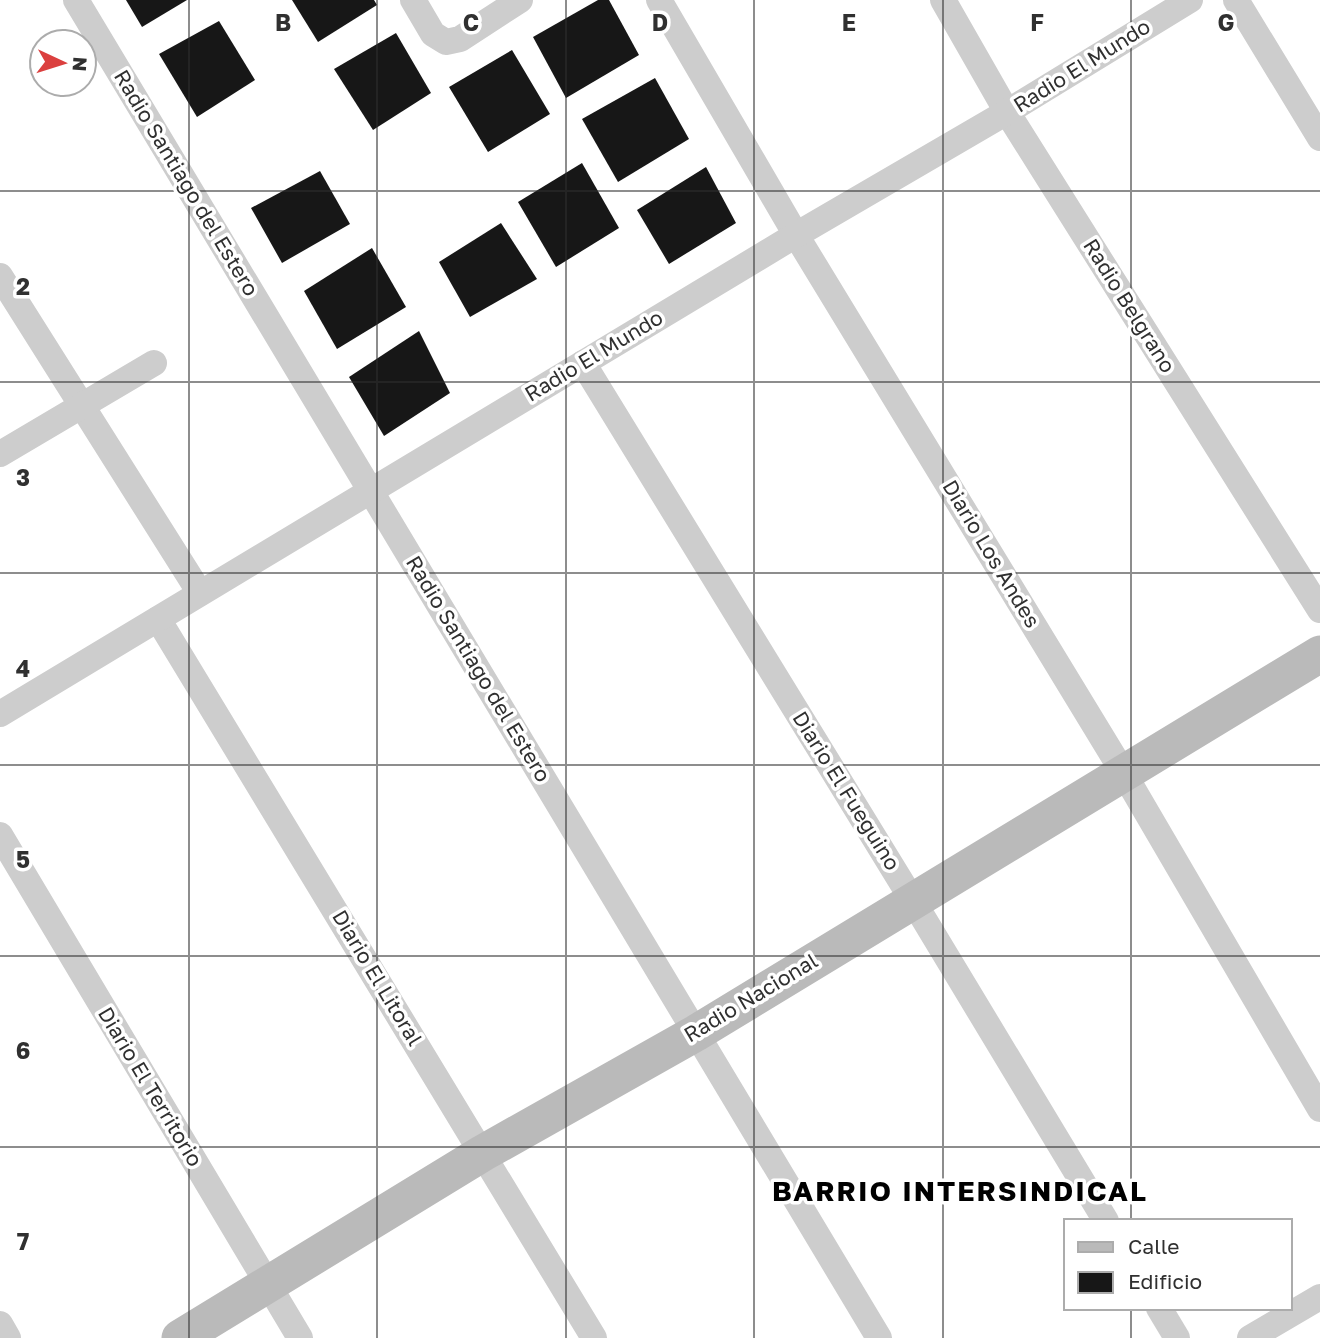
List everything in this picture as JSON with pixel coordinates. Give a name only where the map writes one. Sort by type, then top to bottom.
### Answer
[{"type":"street","name":"Radio Santiago del Estero","points":[[76,0],[879,1338]]},
{"type":"street","points":[[413,0],[433,34],[446,42],[460,39],[520,0]]},
{"type":"street","name":"Diario Los Andes","points":[[659,0],[796,235],[1123,772],[1320,1109]]},
{"type":"street","name":"Radio Belgrano","points":[[943,0],[1007,112],[1320,610]]},
{"type":"street","name":"Radio El Mundo","points":[[0,714],[1190,0]]},
{"type":"street","points":[[1236,0],[1320,138]]},
{"type":"street","points":[[0,275],[200,593]]},
{"type":"street","points":[[0,454],[154,363]]},
{"type":"street","name":"Diario El Fueguino","points":[[583,363],[1106,1219]]},
{"type":"street","name":"Diario El Litoral","points":[[158,619],[594,1338]]},
{"type":"street","name":"Radio Nacional","points":[[180,1338],[483,1153],[695,1033],[1320,654]]},
{"type":"street","name":"Diario El Territorio","points":[[0,835],[300,1338]]},
{"type":"street","points":[[1250,1338],[1320,1297]]},
{"type":"street","points":[[1160,1310],[1177,1338]]},
{"type":"street","points":[[0,1324],[8,1338]]},
{"type":"building","points":[[126,0],[187,0],[142,27]]},
{"type":"building","points":[[292,0],[374,0],[377,5],[318,42]]},
{"type":"building","points":[[598,0],[609,0],[639,55],[566,98],[533,37]]},
{"type":"building","points":[[219,21],[255,80],[197,117],[159,54]]},
{"type":"building","points":[[396,33],[431,93],[373,130],[334,69]]},
{"type":"building","points":[[512,50],[550,114],[488,152],[449,87]]},
{"type":"building","points":[[655,78],[689,139],[618,182],[582,119]]},
{"type":"building","points":[[582,163],[619,228],[556,267],[518,202]]},
{"type":"building","points":[[706,167],[736,223],[669,264],[637,210]]},
{"type":"building","points":[[320,171],[350,224],[282,263],[251,208]]},
{"type":"building","points":[[501,223],[537,279],[470,317],[439,262]]},
{"type":"building","points":[[372,248],[406,307],[337,349],[304,291]]},
{"type":"building","points":[[419,331],[450,393],[384,436],[349,377]]},
{"type":"district","name":"BARRIO INTERSINDICAL","points":[[960,1191]]}]
